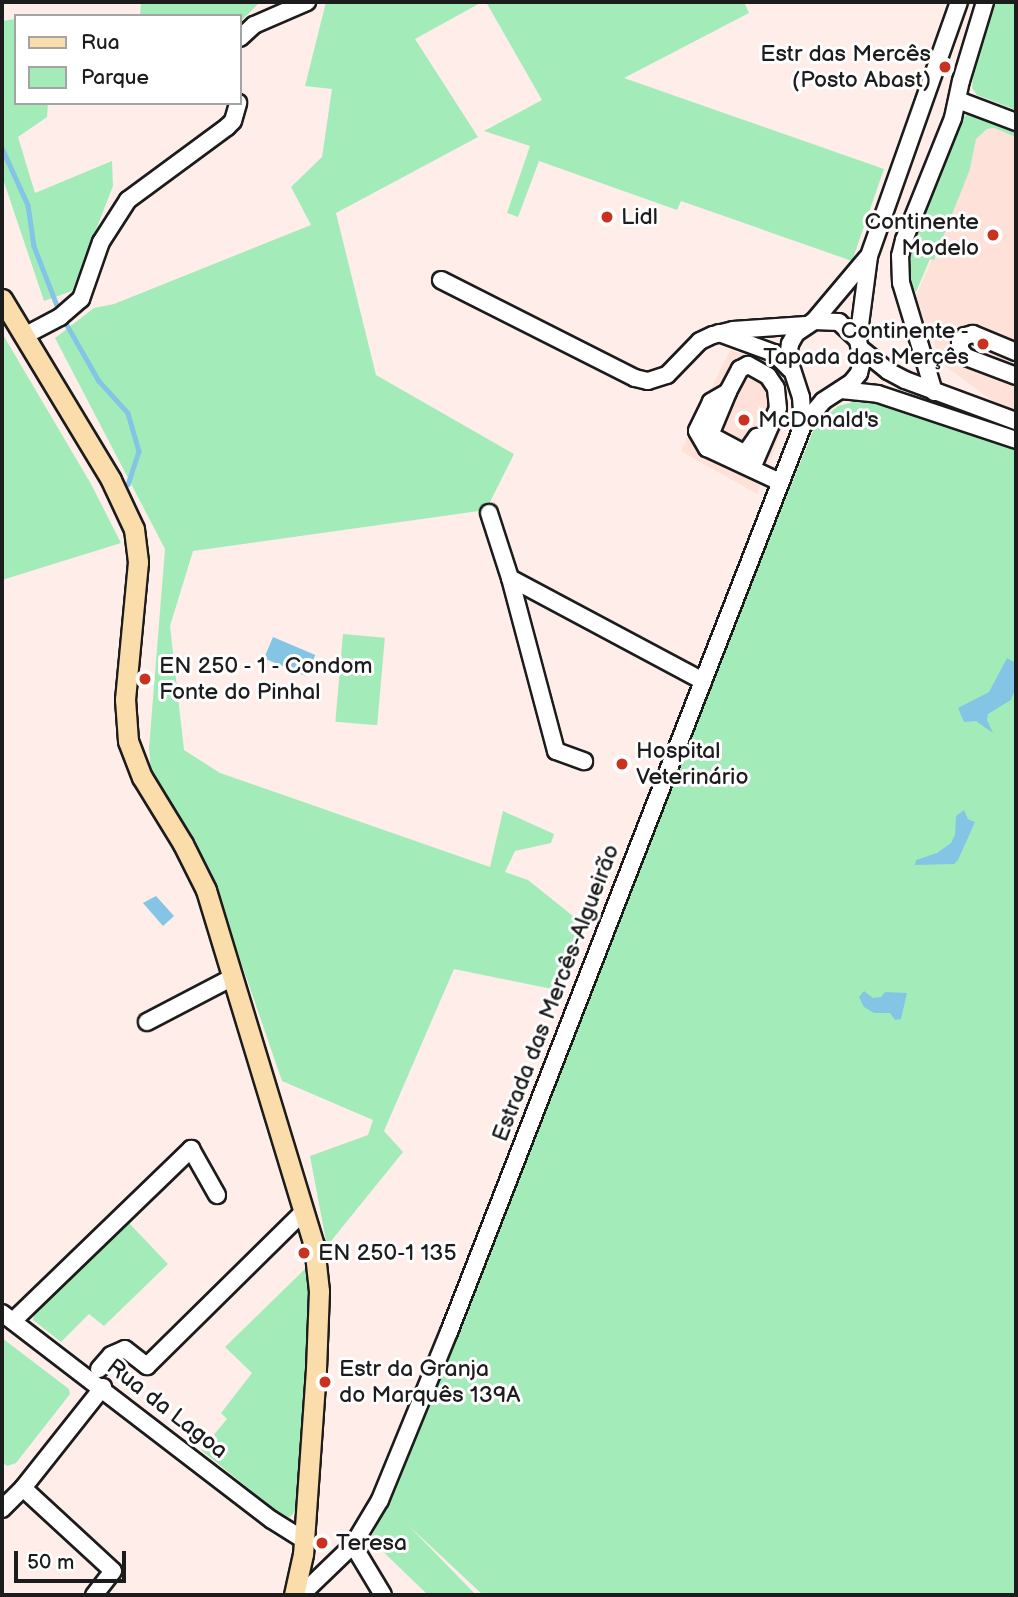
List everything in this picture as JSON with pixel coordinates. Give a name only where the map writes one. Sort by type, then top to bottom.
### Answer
[{"type":"main road","points":[[2,299],[111,480],[134,529],[138,570],[125,699],[128,741],[142,777],[183,844],[206,890],[314,1245],[319,1291],[303,1547],[294,1595]]},
{"type":"street","points":[[242,36],[254,25],[307,2]]},
{"type":"street","name":"Estrada das Mercês-Algueirão","points":[[300,1595],[353,1545],[380,1500],[449,1332],[803,425],[859,373],[870,252],[958,2]]},
{"type":"street","points":[[934,392],[901,283],[900,256],[958,100],[961,81],[985,2]]},
{"type":"street","points":[[958,100],[1016,122]]},
{"type":"street","points":[[24,336],[60,317],[80,299],[101,242],[128,200],[227,127],[233,121],[237,105]]},
{"type":"street","points":[[870,252],[908,230]]},
{"type":"street","name":"Estrada das Mercês-Algueirão","points":[[803,425],[801,397],[793,374],[790,344],[870,252]]},
{"type":"street","points":[[441,280],[635,378],[648,380],[667,375],[700,341],[719,333],[839,322],[888,371],[934,392],[1015,422]]},
{"type":"street","points":[[719,333],[774,354],[814,392],[878,394],[1016,440]]},
{"type":"street","points":[[1016,352],[973,334],[965,336],[960,342],[960,350],[966,357],[1016,376]]},
{"type":"street","points":[[748,365],[749,354],[755,346]]},
{"type":"street","points":[[748,365],[740,369],[710,435],[746,454],[757,437],[770,425]]},
{"type":"street","points":[[748,365],[768,376],[776,387],[778,408],[752,468]]},
{"type":"street","points":[[728,392],[711,402],[697,431],[707,448],[780,482]]},
{"type":"street","points":[[980,428],[1015,422]]},
{"type":"street","points":[[489,513],[510,578],[556,751],[584,761]]},
{"type":"street","points":[[510,578],[703,681]]},
{"type":"street","points":[[147,1023],[233,977]]},
{"type":"street","points":[[7,1317],[191,1149],[216,1195]]},
{"type":"street","points":[[99,1369],[111,1355],[125,1349],[147,1366],[304,1211]]},
{"type":"street","name":"Rua da Lagoa","points":[[7,1317],[272,1520],[303,1547],[316,1563],[331,1566]]},
{"type":"street","points":[[2,1509],[23,1488],[103,1388]]},
{"type":"street","points":[[23,1488],[113,1571],[94,1595]]},
{"type":"street","points":[[353,1545],[383,1595]]},
{"type":"shaded area","points":[[994,128],[1016,136],[1016,410],[1001,407],[944,365],[915,299],[970,169],[976,139],[987,129]]},
{"type":"shaded area","points":[[730,350],[766,362],[787,392],[789,408],[785,422],[757,494],[681,451]]},
{"type":"green space","points":[[141,2],[260,2],[242,20],[242,14],[140,14]]},
{"type":"green space","points":[[326,2],[482,2],[415,39],[478,137],[336,213],[376,375],[514,454],[486,510],[193,551],[170,626],[184,750],[220,773],[490,867],[503,811],[554,834],[551,843],[515,851],[505,872],[528,880],[583,924],[552,989],[454,969],[384,1131],[403,1152],[327,1246],[310,1156],[368,1135],[373,1120],[282,1081],[217,892],[196,842],[151,771],[149,748],[165,549],[55,338],[94,308],[114,304],[311,225],[291,187],[322,157],[332,89],[305,86]]},
{"type":"green space","points":[[486,2],[744,2],[749,13],[624,78],[884,169],[852,261],[681,201],[677,210],[539,161],[518,217],[507,213],[530,146],[484,131],[542,100]]},
{"type":"green space","points":[[996,2],[1016,2],[1016,110],[977,95],[972,88],[974,66]]},
{"type":"green space","points":[[14,19],[14,105],[48,105],[47,117],[18,137],[35,193],[112,161],[113,186],[72,291],[44,301],[2,176],[2,21]]},
{"type":"green space","points":[[969,113],[1016,129],[1016,137],[994,128],[987,129],[976,139],[970,169],[934,260],[930,259],[916,292],[906,280],[905,261],[911,234],[956,123]]},
{"type":"green space","points":[[2,333],[91,484],[121,543],[2,580]]},
{"type":"green space","points":[[853,402],[873,403],[1016,447],[1016,1595],[483,1595],[408,1525],[476,1595],[428,1595],[374,1543],[372,1536],[386,1505],[380,1500],[815,426],[838,406]]},
{"type":"green space","points":[[343,634],[385,638],[377,725],[335,722]]},
{"type":"green space","points":[[128,1222],[168,1264],[104,1326],[89,1314],[61,1342],[33,1320],[34,1315]]},
{"type":"green space","points":[[307,1267],[311,1291],[298,1508],[290,1517],[284,1517],[201,1450],[227,1419],[221,1413],[252,1373],[225,1347]]},
{"type":"green space","points":[[2,1338],[69,1389],[70,1394],[16,1463],[7,1466],[2,1462]]},
{"type":"water","points":[[273,637],[315,655],[306,676],[264,658]]},
{"type":"water","points":[[1007,658],[1016,663],[1016,687],[1011,700],[988,714],[987,720],[993,733],[976,721],[964,722],[958,708],[989,692]]},
{"type":"water","points":[[964,810],[968,819],[975,822],[958,860],[954,864],[915,865],[916,860],[937,853],[951,843],[955,835],[956,816]]},
{"type":"water","points":[[156,896],[174,916],[163,926],[143,903]]},
{"type":"water","points":[[864,991],[873,998],[881,997],[885,992],[907,993],[901,1019],[895,1020],[890,1013],[874,1013],[864,1007],[859,997]]},
{"type":"waterway","points":[[2,148],[28,205],[34,246],[58,308]]},
{"type":"waterway","points":[[67,325],[99,381],[128,413],[139,451],[128,484]]},
{"type":"place","name":"Estr das Mercês (Posto Abast)","points":[[945,67]]},
{"type":"place","name":"Lidl","points":[[607,217]]},
{"type":"place","name":"Continente Modelo","points":[[993,235]]},
{"type":"place","name":"Continente - Tapada das Merçês","points":[[983,344]]},
{"type":"place","name":"McDonald's","points":[[744,420]]},
{"type":"place","name":"EN 250 - 1 - Condom Fonte do Pinhal","points":[[145,679]]},
{"type":"place","name":"Hospital Veterinário","points":[[622,764]]},
{"type":"place","name":"EN 250-1 135","points":[[304,1253]]},
{"type":"place","name":"Estr da Granja do Marquês 139A","points":[[325,1382]]},
{"type":"place","name":"Teresa","points":[[322,1543]]}]
